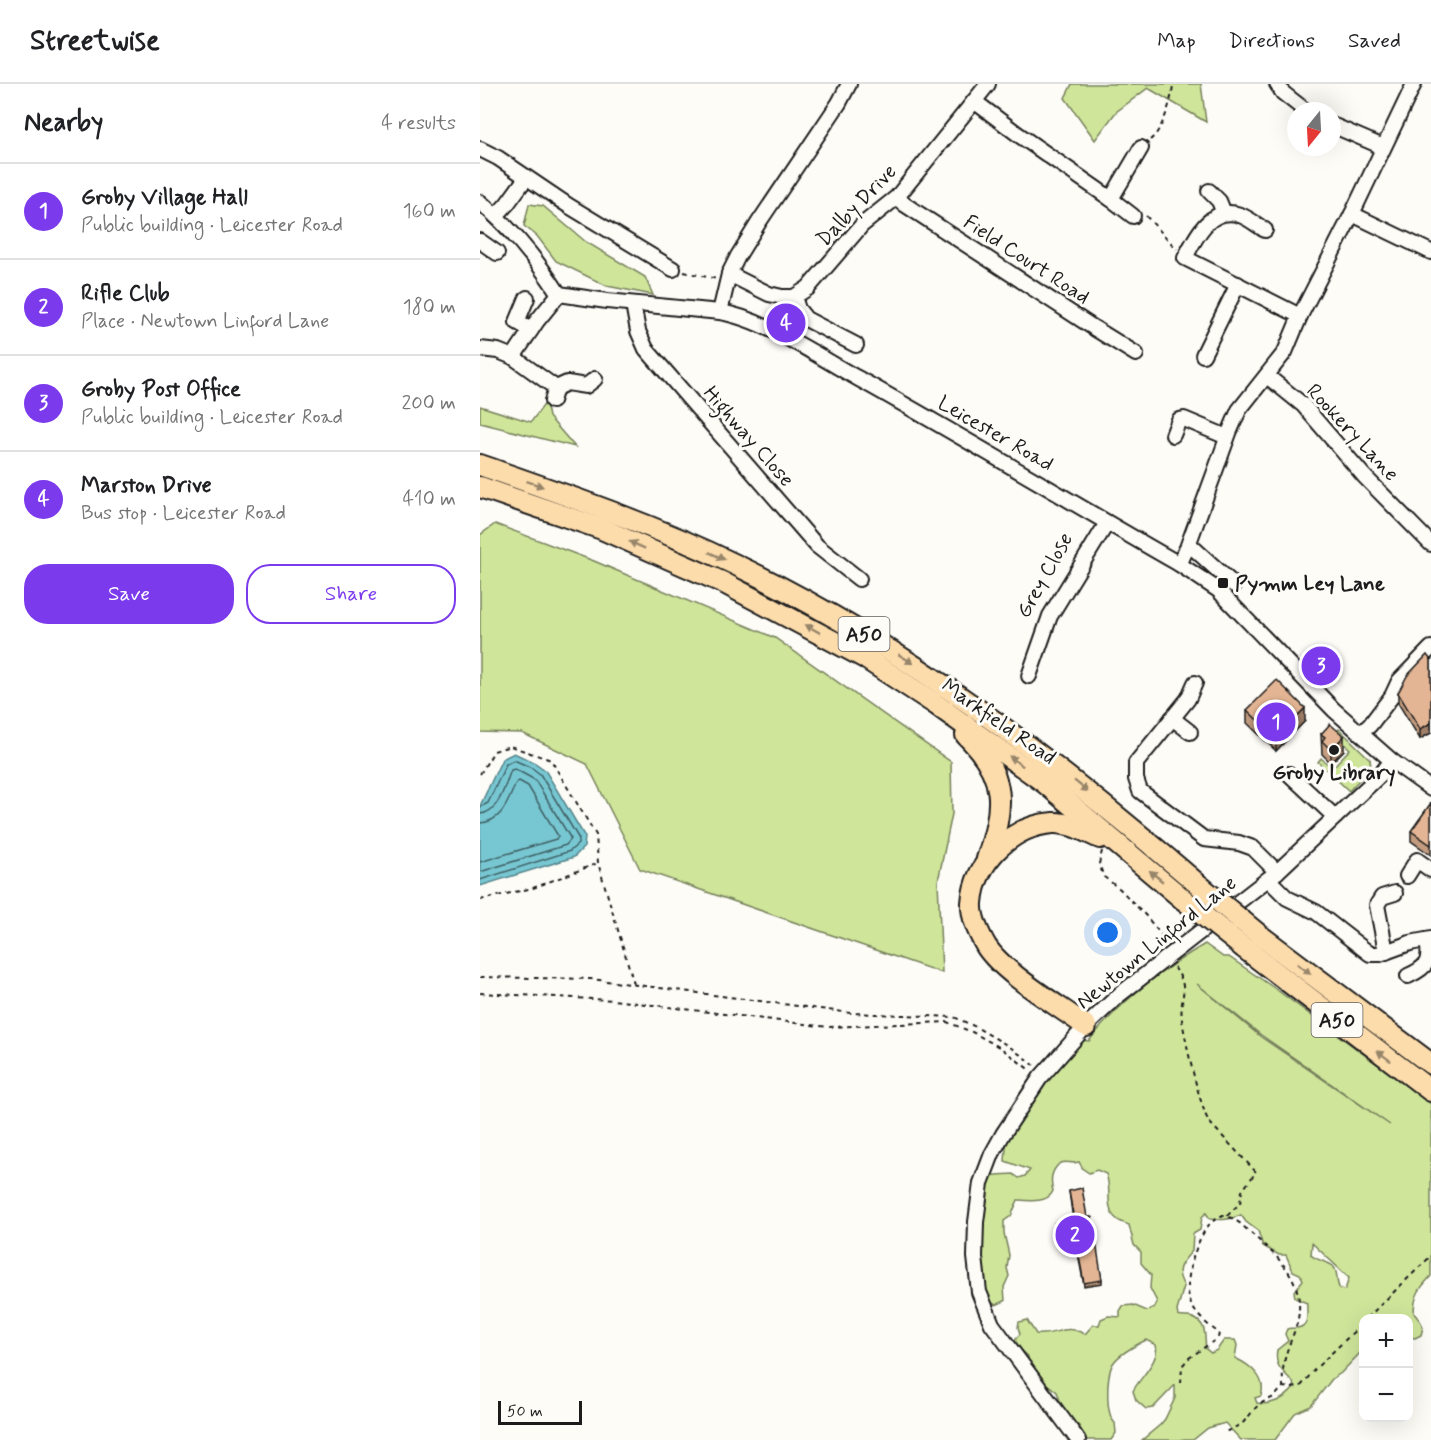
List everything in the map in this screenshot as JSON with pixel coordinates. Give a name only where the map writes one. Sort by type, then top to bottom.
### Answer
[{"type":"highway","name":"Markfield Road","points":[[480,465],[604,508],[735,564],[854,628],[919,667],[1004,726],[1131,827],[1258,934],[1431,1065]]},
{"type":"highway","name":"Markfield Road","points":[[480,487],[602,529],[724,583],[865,658],[1045,783],[1244,948],[1431,1090]]},
{"type":"highway","points":[[934,704],[986,758],[994,778],[999,794],[1000,813],[987,861]]},
{"type":"highway","points":[[1086,1026],[1010,971],[987,948],[975,924],[972,905],[979,874],[987,861],[1000,848],[1022,831],[1054,823],[1080,829],[1127,851]]},
{"type":"street","points":[[720,312],[728,278],[759,222],[839,103],[849,84]]},
{"type":"street","name":"Dalby Drive","points":[[796,303],[835,254],[862,225],[897,197],[988,84]]},
{"type":"street","points":[[1277,84],[1283,93],[1294,102]]},
{"type":"street","points":[[1179,564],[1189,544],[1227,437],[1239,410],[1285,352],[1300,316],[1414,84]]},
{"type":"street","points":[[974,101],[1133,216]]},
{"type":"street","points":[[1341,128],[1383,147]]},
{"type":"street","points":[[1111,200],[1141,148]]},
{"type":"street","points":[[480,149],[498,158],[526,178],[673,269]]},
{"type":"street","points":[[496,216],[526,178]]},
{"type":"street","points":[[1209,191],[1219,201],[1224,213]]},
{"type":"street","name":"Field Court Road","points":[[897,197],[904,204],[1047,298],[1136,354]]},
{"type":"street","points":[[480,202],[540,263],[559,294],[513,357]]},
{"type":"street","points":[[1265,230],[1241,215],[1224,213],[1208,221],[1195,237],[1185,258],[1300,316]]},
{"type":"street","points":[[1352,214],[1431,252]]},
{"type":"street","points":[[480,241],[497,253]]},
{"type":"street","points":[[728,278],[796,303],[806,319],[856,345]]},
{"type":"street","points":[[1203,355],[1238,284]]},
{"type":"street","name":"Leicester Road","points":[[559,294],[733,314],[763,326],[926,417],[1179,564],[1218,590],[1334,710],[1392,761],[1431,789]]},
{"type":"street","points":[[527,298],[517,322],[531,330]]},
{"type":"street","name":"Highway Close","points":[[633,304],[638,331],[646,349],[817,546],[859,579]]},
{"type":"street","points":[[480,349],[498,351],[513,357],[559,391],[586,386],[595,379]]},
{"type":"street","name":"Rookery Lane","points":[[1266,376],[1303,405],[1364,476],[1431,544]]},
{"type":"street","points":[[1173,435],[1179,420],[1184,419],[1227,437]]},
{"type":"street","points":[[1029,676],[1050,616],[1104,521]]},
{"type":"street","name":"Grey Close","points":[[1028,653],[1043,614],[1104,521]]},
{"type":"street","points":[[1189,544],[1234,585]]},
{"type":"street","points":[[1361,733],[1392,696],[1399,681],[1431,648]]},
{"type":"street","points":[[1195,683],[1188,699],[1136,763],[1136,779],[1140,792],[1204,839],[1239,843],[1253,848],[1287,898],[1316,912],[1370,954],[1386,952],[1410,942],[1429,939],[1428,962],[1419,971],[1408,976]]},
{"type":"street","points":[[1172,718],[1190,732]]},
{"type":"street","name":"Newtown Linford Lane","points":[[1078,1440],[992,1324],[979,1292],[975,1257],[976,1222],[981,1183],[992,1154],[1042,1076],[1086,1026],[1119,995],[1273,876],[1392,761]]},
{"type":"street","points":[[1289,774],[1335,817]]},
{"type":"street","points":[[1407,876],[1417,860],[1431,870]]},
{"type":"street","points":[[1386,952],[1377,905],[1382,897],[1395,893]]},
{"type":"path","points":[[1141,148],[1156,136],[1172,98],[1173,84]]},
{"type":"path","points":[[1133,216],[1145,216],[1185,258]]},
{"type":"path","points":[[673,269],[728,278]]},
{"type":"path","points":[[480,774],[494,751],[510,746],[551,760],[596,835],[598,863],[634,984]]},
{"type":"path","points":[[1127,851],[1102,851],[1099,864],[1104,877],[1146,916],[1181,976],[1185,990],[1181,1010],[1189,1060],[1206,1116],[1256,1172],[1242,1191],[1240,1203],[1227,1216]]},
{"type":"path","points":[[480,900],[533,888],[598,863]]},
{"type":"path","points":[[480,977],[591,979],[851,1013],[954,1017],[1010,1047],[1042,1076]]},
{"type":"path","points":[[480,993],[613,1000],[828,1027],[947,1022],[972,1032],[1001,1048],[1042,1076]]},
{"type":"path","points":[[1181,1383],[1182,1366],[1189,1358],[1218,1338],[1219,1333],[1191,1306],[1188,1281],[1190,1267],[1207,1228],[1223,1215],[1227,1216],[1240,1224],[1289,1270],[1298,1290],[1298,1319],[1284,1364],[1283,1387],[1274,1397],[1259,1404],[1242,1424],[1223,1433]]},
{"type":"path","points":[[1371,1314],[1431,1256]]},
{"type":"path","points":[[1283,1387],[1301,1386],[1315,1369],[1359,1327]]},
{"type":"green space","points":[[1072,84],[1201,84],[1206,122],[1148,88],[1116,112],[1095,140],[1065,98]]},
{"type":"green space","points":[[529,204],[543,206],[586,242],[645,277],[653,295],[607,286],[556,261],[537,236],[524,226]]},
{"type":"green space","points":[[546,402],[549,417],[575,447],[480,423],[480,406],[531,422]]},
{"type":"green space","points":[[495,524],[594,561],[775,638],[951,762],[952,814],[938,881],[942,973],[640,869],[587,764],[522,733],[480,732],[480,535]]},
{"type":"green space","points":[[1339,729],[1370,759],[1371,767],[1349,791],[1318,762],[1321,758],[1332,768],[1350,749],[1334,734]]},
{"type":"green space","points":[[1205,944],[1223,957],[1229,957],[1277,990],[1431,1104],[1431,1276],[1418,1292],[1414,1313],[1421,1323],[1421,1335],[1413,1338],[1413,1314],[1359,1314],[1359,1354],[1332,1379],[1311,1406],[1295,1413],[1275,1440],[1241,1440],[1225,1423],[1208,1428],[1193,1440],[1142,1440],[1165,1419],[1175,1398],[1175,1385],[1153,1408],[1146,1409],[1136,1400],[1133,1391],[1152,1363],[1156,1351],[1156,1345],[1146,1340],[1121,1355],[1111,1367],[1108,1403],[1116,1433],[1111,1440],[1087,1440],[1079,1426],[1065,1415],[1057,1392],[1037,1376],[1028,1361],[1028,1356],[1015,1345],[1016,1338],[1020,1334],[1019,1322],[1027,1320],[1036,1334],[1071,1330],[1085,1334],[1093,1325],[1099,1325],[1101,1319],[1108,1316],[1120,1317],[1123,1306],[1133,1305],[1147,1311],[1154,1308],[1157,1302],[1150,1288],[1151,1275],[1141,1263],[1141,1252],[1134,1245],[1129,1225],[1120,1221],[1111,1211],[1106,1174],[1097,1170],[1089,1173],[1079,1162],[1063,1162],[1053,1172],[1051,1195],[1038,1200],[1018,1200],[1011,1216],[1004,1221],[1009,1255],[1007,1268],[1009,1276],[1004,1287],[1005,1301],[996,1305],[985,1299],[980,1265],[983,1250],[982,1216],[989,1177],[1013,1174],[1019,1178],[1025,1176],[1030,1170],[1005,1161],[1007,1135],[1047,1077],[1058,1070],[1064,1059],[1081,1040],[1089,1041],[1114,1012],[1157,975]],"holes":[[[1197,984],[1261,1035],[1390,1125],[1261,1037]],[[1206,1213],[1210,1219],[1230,1219],[1241,1215],[1258,1231],[1263,1246],[1279,1255],[1286,1255],[1293,1271],[1300,1274],[1303,1280],[1294,1291],[1295,1298],[1307,1303],[1306,1322],[1301,1327],[1287,1329],[1285,1334],[1288,1341],[1277,1350],[1276,1356],[1278,1365],[1293,1382],[1294,1388],[1277,1401],[1257,1403],[1255,1398],[1261,1396],[1262,1383],[1251,1368],[1235,1358],[1237,1345],[1235,1340],[1224,1340],[1217,1350],[1211,1353],[1206,1349],[1201,1324],[1191,1317],[1178,1316],[1177,1311],[1184,1286],[1179,1275],[1180,1267],[1192,1251],[1193,1234],[1200,1230],[1202,1217]],[[1312,1243],[1349,1278],[1345,1290],[1340,1289],[1333,1266],[1311,1255]]]},
{"type":"water","points":[[514,753],[545,770],[585,837],[584,847],[574,857],[480,886],[480,806],[502,759]]},
{"type":"building","points":[[1427,655],[1431,660],[1431,723],[1420,729],[1398,693],[1407,676]]},
{"type":"building","points":[[1277,680],[1305,708],[1276,738],[1247,710]]},
{"type":"building","points":[[1330,724],[1344,736],[1331,750],[1322,741],[1325,737],[1321,734]]},
{"type":"building","points":[[1431,803],[1431,845],[1411,831]]},
{"type":"building","points":[[1082,1188],[1087,1217],[1092,1217],[1102,1280],[1084,1283],[1076,1240],[1058,1242],[1055,1223],[1074,1220],[1069,1191]]},
{"type":"place","name":"Marston Drive","points":[[786,323]]},
{"type":"place","name":"Pymm Ley Lane","points":[[1223,583]]},
{"type":"place","name":"Groby Post Office","points":[[1321,666]]},
{"type":"place","name":"Groby Village Hall","points":[[1276,722]]},
{"type":"place","name":"Groby Library","points":[[1334,750]]},
{"type":"place","name":"Rifle Club","points":[[1075,1235]]}]
